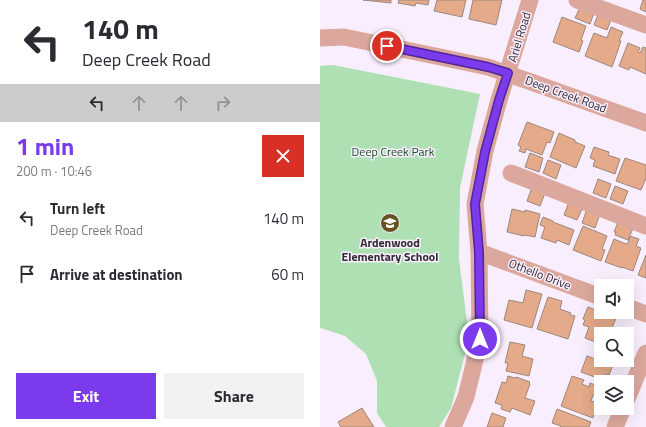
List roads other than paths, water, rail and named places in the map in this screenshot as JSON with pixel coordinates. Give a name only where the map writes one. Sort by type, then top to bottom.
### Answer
[{"type":"street","name":"Ariel Road","points":[[453,427],[466,397],[480,339],[479,252],[475,204],[485,152],[499,100],[530,0]]},
{"type":"street","points":[[577,0],[646,26]]},
{"type":"street","name":"Deep Creek Road","points":[[320,38],[344,37],[488,67],[646,123]]},
{"type":"street","points":[[511,173],[646,226]]},
{"type":"street","name":"Othello Drive","points":[[479,252],[594,294]]},
{"type":"street","points":[[634,310],[646,314]]},
{"type":"street","points":[[634,382],[646,353]]},
{"type":"street","points":[[615,427],[620,415]]},
{"type":"place","name":"Ardenwood Elementary School","points":[[390,223]]},
{"type":"park label","name":"Deep Creek Park","points":[[393,151]]}]
